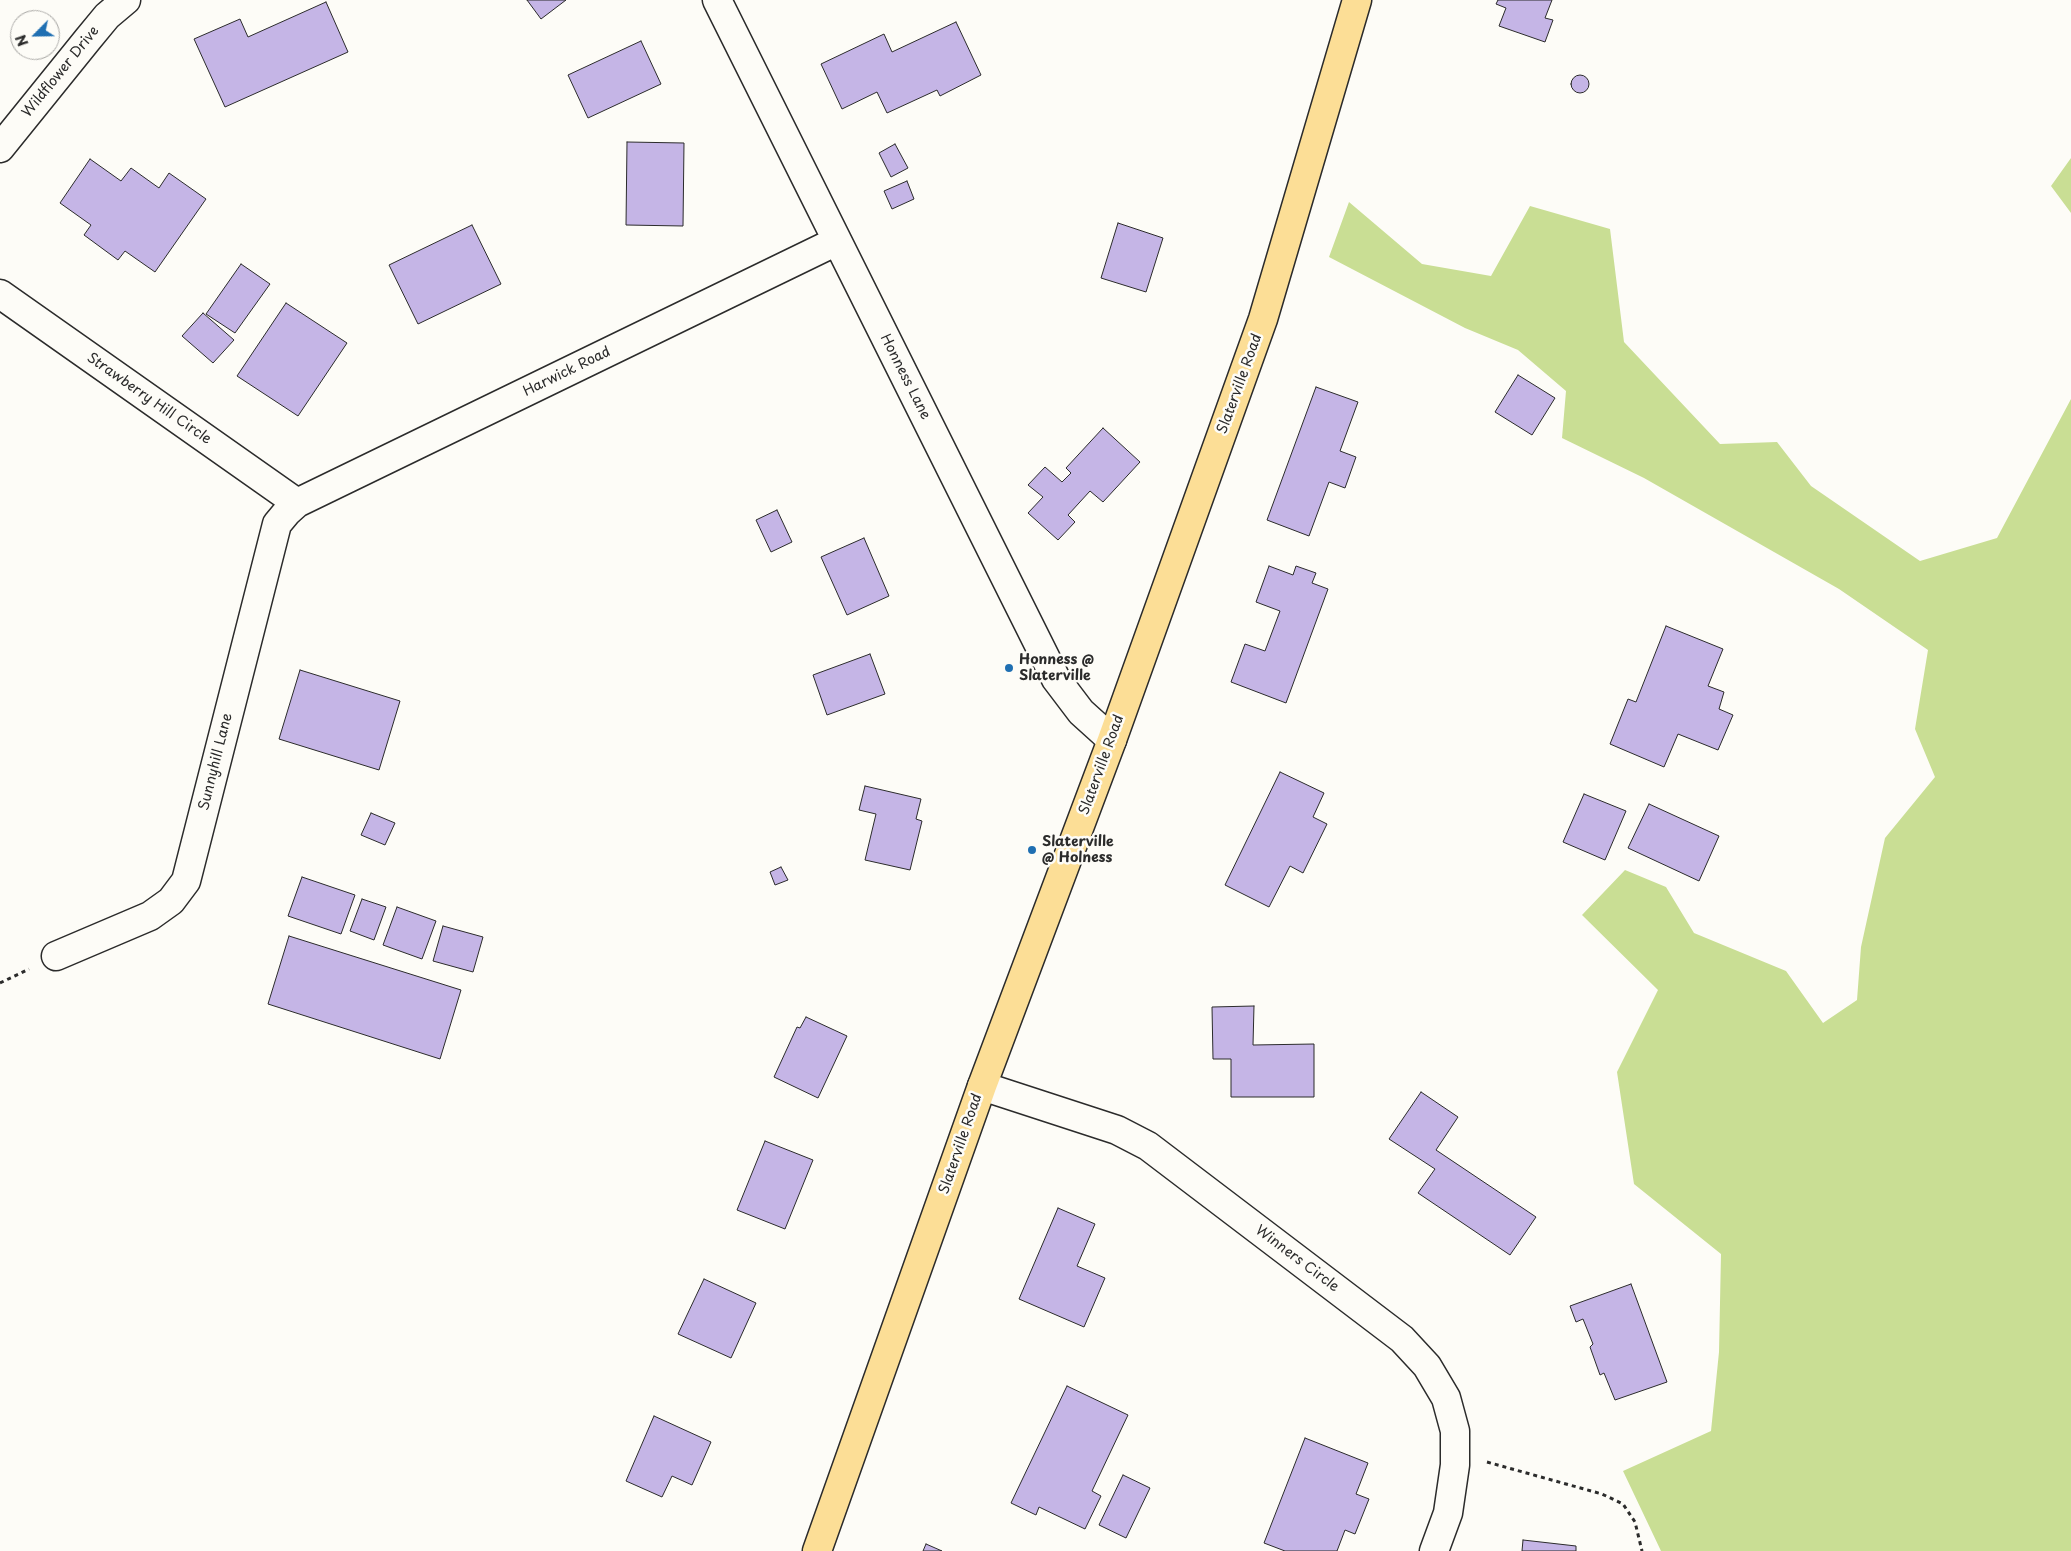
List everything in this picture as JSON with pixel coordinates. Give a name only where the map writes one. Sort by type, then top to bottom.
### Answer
[{"type":"highway","name":"Slaterville Road","points":[[817,1551],[982,1086],[1112,740],[1263,319],[1357,0]]},
{"type":"street","name":"Wildflower Drive","points":[[0,148],[102,22],[126,0]]},
{"type":"street","name":"Honness Lane","points":[[717,0],[1056,679],[1081,712],[1112,740]]},
{"type":"street","name":"Harwick Road","points":[[297,503],[837,242]]},
{"type":"street","name":"Strawberry Hill Circle","points":[[0,294],[297,503]]},
{"type":"street","name":"Sunnyhill Lane","points":[[56,956],[150,916],[172,901],[186,880],[276,524],[297,503]]},
{"type":"street","name":"Winners Circle","points":[[982,1086],[1118,1130],[1148,1146],[1402,1339],[1427,1366],[1446,1398],[1455,1431],[1455,1465],[1448,1513],[1434,1551]]},
{"type":"path","points":[[1455,1453],[1602,1494],[1623,1504],[1635,1522],[1642,1551]]},
{"type":"green space","points":[[2071,158],[2071,213],[2051,186]]},
{"type":"green space","points":[[1349,202],[1422,264],[1491,276],[1530,206],[1610,229],[1624,342],[1720,444],[1777,442],[1811,486],[1920,561],[1997,538],[2071,399],[2071,1551],[1661,1551],[1623,1471],[1711,1431],[1719,1352],[1721,1254],[1634,1184],[1617,1072],[1658,990],[1582,915],[1625,870],[1666,887],[1694,933],[1786,971],[1823,1023],[1857,1000],[1861,947],[1885,838],[1935,777],[1915,729],[1928,650],[1839,589],[1644,478],[1562,438],[1566,391],[1518,350],[1465,328],[1329,257]]},
{"type":"building","points":[[527,0],[566,0],[541,19]]},
{"type":"building","points":[[1498,0],[1552,0],[1545,18],[1553,20],[1545,42],[1499,26],[1506,8],[1496,4]]},
{"type":"building","points":[[326,2],[348,52],[225,107],[194,39],[240,19],[248,37]]},
{"type":"building","points":[[956,22],[981,75],[940,96],[937,90],[887,113],[877,92],[842,109],[821,64],[884,34],[892,52]]},
{"type":"building","points":[[641,41],[661,84],[588,118],[568,75]]},
{"type":"building","points":[[1576,75],[1584,75],[1589,80],[1587,91],[1576,93],[1571,88],[1571,80]]},
{"type":"building","points":[[627,142],[684,143],[683,226],[626,225]]},
{"type":"building","points":[[895,144],[908,168],[891,177],[879,153]]},
{"type":"building","points":[[90,159],[121,181],[131,168],[159,188],[169,173],[206,199],[155,272],[125,251],[118,260],[84,235],[91,225],[60,203]]},
{"type":"building","points":[[907,181],[914,199],[892,209],[884,191]]},
{"type":"building","points":[[1118,223],[1163,238],[1146,292],[1101,278]]},
{"type":"building","points":[[472,225],[501,284],[418,324],[389,265]]},
{"type":"building","points":[[241,264],[270,284],[235,333],[206,314]]},
{"type":"building","points":[[286,303],[347,343],[298,416],[237,376]]},
{"type":"building","points":[[203,313],[234,340],[213,363],[182,336]]},
{"type":"building","points":[[1518,375],[1555,398],[1532,435],[1495,412]]},
{"type":"building","points":[[1316,387],[1358,402],[1340,451],[1356,457],[1345,488],[1329,482],[1309,536],[1267,520]]},
{"type":"building","points":[[1103,428],[1140,462],[1103,502],[1090,491],[1068,515],[1075,522],[1058,540],[1028,513],[1043,497],[1028,485],[1045,467],[1062,482],[1071,473],[1066,468]]},
{"type":"building","points":[[777,510],[792,542],[771,552],[756,520]]},
{"type":"building","points":[[864,538],[889,596],[847,615],[821,557]]},
{"type":"building","points":[[1269,566],[1293,575],[1296,566],[1316,573],[1312,583],[1328,589],[1286,703],[1231,682],[1245,644],[1265,651],[1280,611],[1256,602]]},
{"type":"building","points":[[1666,626],[1723,649],[1708,686],[1724,692],[1719,709],[1733,715],[1718,750],[1678,734],[1664,767],[1610,744],[1628,699],[1636,702]]},
{"type":"building","points":[[870,654],[885,694],[827,715],[813,675]]},
{"type":"building","points":[[300,670],[400,701],[379,770],[279,739]]},
{"type":"building","points":[[1280,772],[1324,793],[1313,817],[1327,824],[1303,873],[1290,866],[1269,907],[1225,885]]},
{"type":"building","points":[[865,786],[921,799],[916,819],[922,821],[910,870],[865,860],[876,814],[859,810]]},
{"type":"building","points":[[1584,794],[1626,811],[1605,860],[1563,842]]},
{"type":"building","points":[[1649,804],[1719,836],[1699,881],[1628,848]]},
{"type":"building","points":[[371,813],[395,823],[385,845],[361,835]]},
{"type":"building","points":[[781,867],[788,880],[775,885],[770,872]]},
{"type":"building","points":[[302,877],[355,895],[341,934],[288,916]]},
{"type":"building","points":[[362,899],[386,907],[374,940],[350,931]]},
{"type":"building","points":[[397,907],[436,921],[422,959],[383,945]]},
{"type":"building","points":[[443,926],[483,937],[473,972],[433,961]]},
{"type":"building","points":[[289,936],[461,990],[440,1059],[268,1004]]},
{"type":"building","points":[[1254,1006],[1253,1045],[1314,1044],[1314,1097],[1231,1097],[1231,1059],[1213,1059],[1212,1007]]},
{"type":"building","points":[[806,1017],[847,1036],[818,1098],[774,1077],[797,1027],[800,1028]]},
{"type":"building","points":[[1421,1092],[1458,1117],[1436,1150],[1536,1217],[1510,1255],[1418,1193],[1435,1169],[1389,1139]]},
{"type":"building","points":[[765,1141],[813,1160],[785,1229],[737,1210]]},
{"type":"building","points":[[1058,1208],[1095,1224],[1077,1266],[1105,1278],[1084,1327],[1019,1299]]},
{"type":"building","points":[[704,1279],[756,1303],[731,1358],[678,1334]]},
{"type":"building","points":[[1631,1284],[1667,1382],[1615,1400],[1604,1373],[1600,1375],[1590,1347],[1593,1344],[1583,1319],[1576,1322],[1570,1306]]},
{"type":"building","points":[[1067,1386],[1128,1415],[1092,1491],[1101,1496],[1085,1529],[1039,1507],[1036,1515],[1011,1503]]},
{"type":"building","points":[[654,1416],[711,1442],[692,1485],[672,1476],[662,1497],[626,1481]]},
{"type":"building","points":[[1305,1438],[1368,1463],[1356,1494],[1369,1499],[1355,1534],[1345,1530],[1337,1551],[1285,1551],[1264,1543]]},
{"type":"building","points":[[1123,1475],[1150,1488],[1126,1538],[1099,1525]]},
{"type":"building","points":[[1523,1540],[1576,1546],[1576,1551],[1522,1551]]},
{"type":"building","points":[[926,1544],[942,1551],[923,1551]]},
{"type":"place","name":"Honness @ Slaterville","points":[[1009,668]]},
{"type":"place","name":"Slaterville @ Holness","points":[[1032,850]]}]
